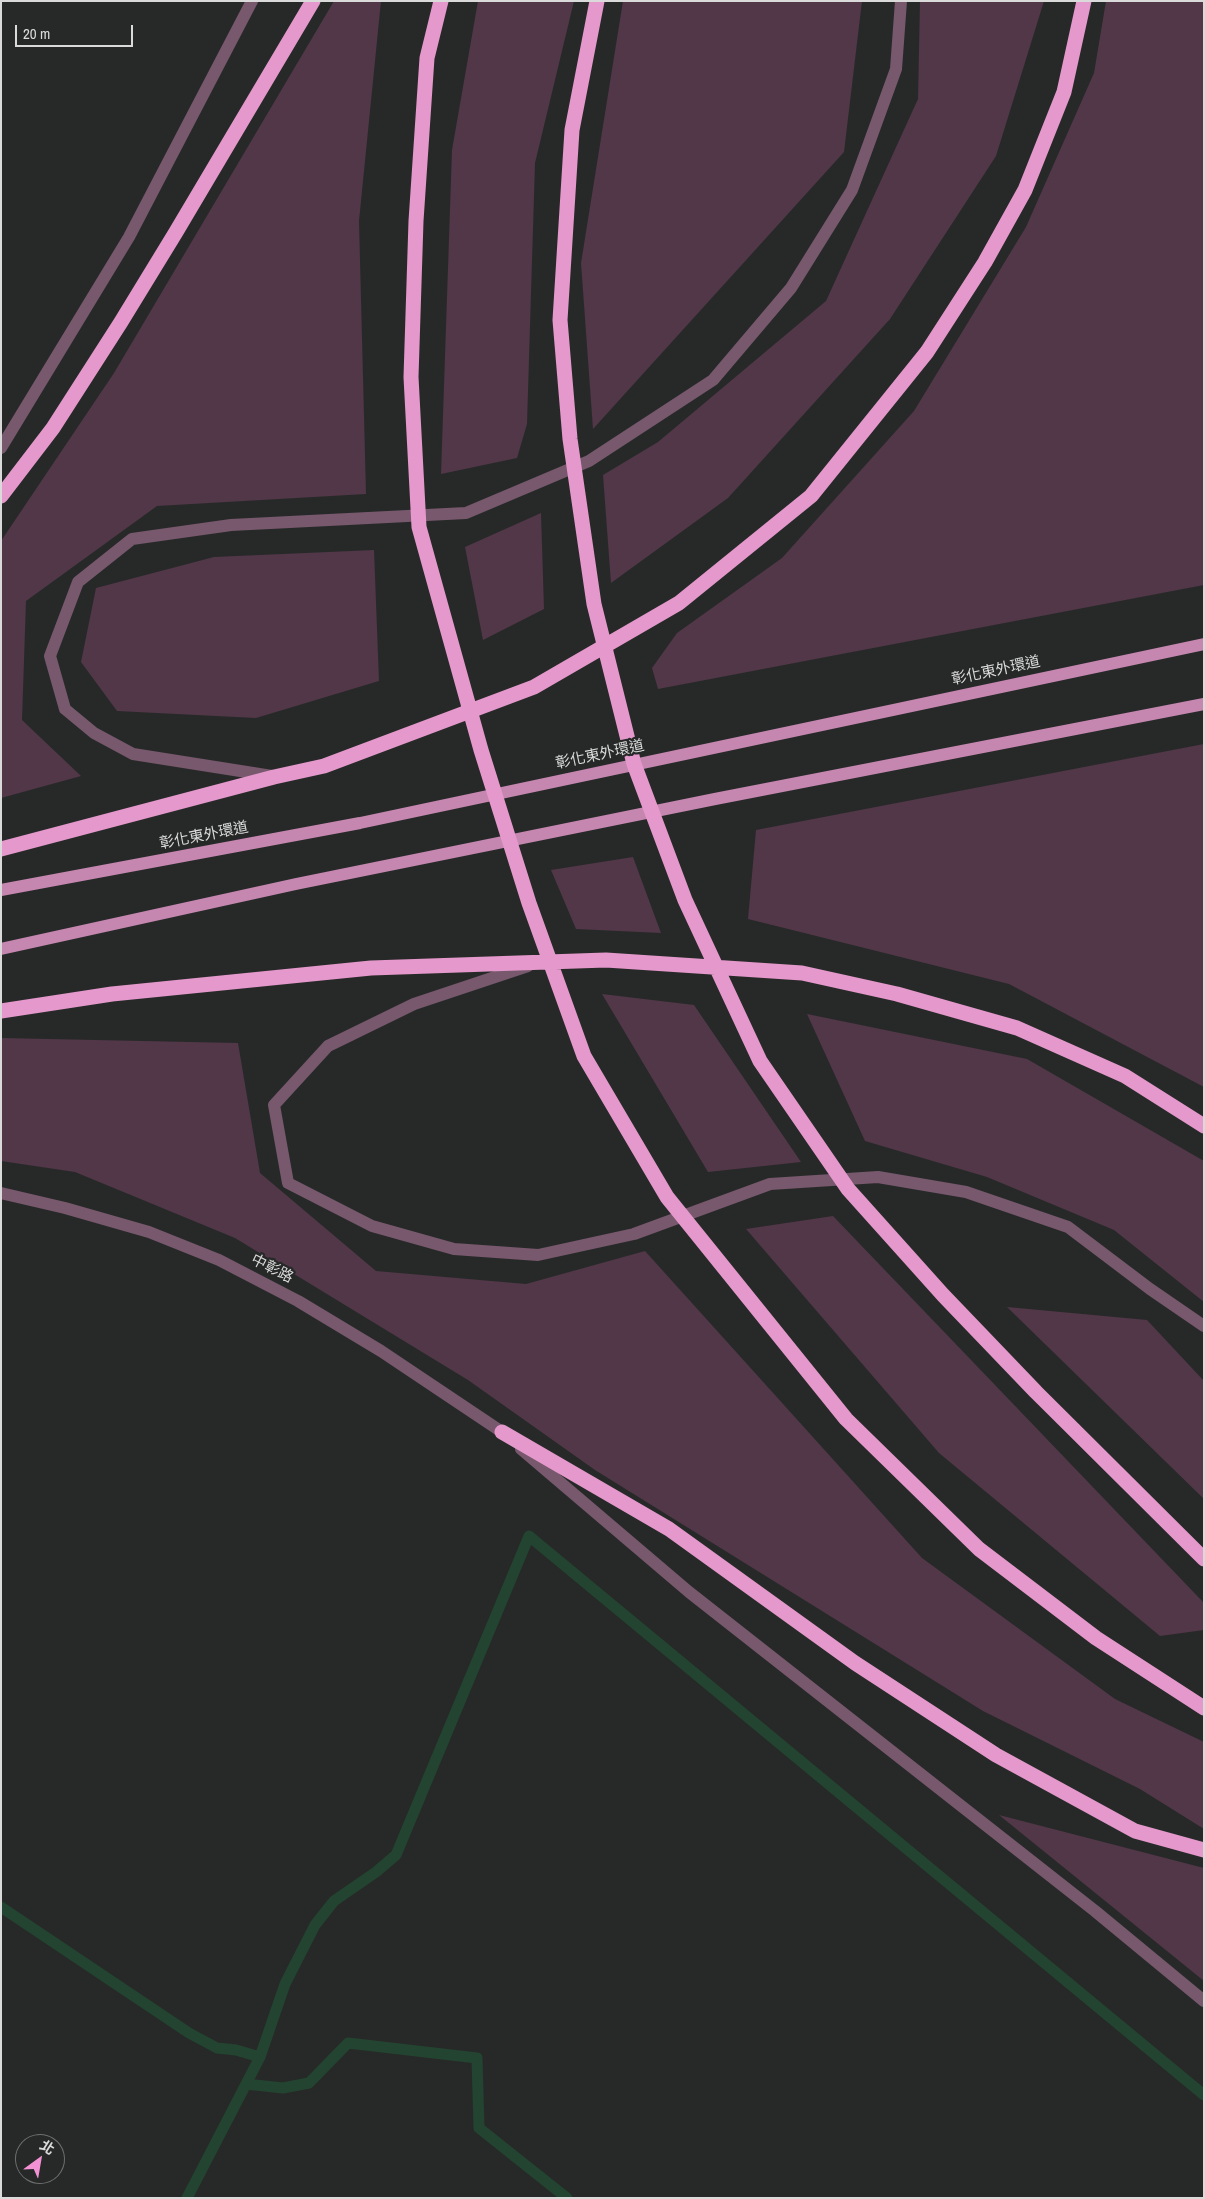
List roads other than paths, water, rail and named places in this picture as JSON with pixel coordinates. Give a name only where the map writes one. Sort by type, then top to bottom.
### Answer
[{"type":"highway","points":[[1,496],[53,428],[121,322],[313,1]]},
{"type":"highway","points":[[441,1],[427,58],[416,221],[411,377],[419,527],[481,750],[529,903],[584,1056],[667,1197],[846,1419],[979,1549],[1096,1638],[1204,1708]]},
{"type":"highway","points":[[597,1],[572,130],[560,320],[570,439],[594,604],[634,764],[685,900],[760,1061],[848,1189],[1029,1385],[1204,1559]]},
{"type":"highway","points":[[1,849],[274,777],[324,766],[534,687],[679,604],[811,496],[927,352],[985,262],[1025,190],[1064,92],[1084,1]]},
{"type":"highway","points":[[1,1011],[112,994],[371,968],[606,960],[802,973],[897,994],[1017,1028],[1125,1076],[1204,1126]]},
{"type":"highway","points":[[502,1432],[669,1529],[855,1663],[996,1755],[1135,1831],[1204,1850]]},
{"type":"main road","name":"彰化東外環道","points":[[1,890],[360,823],[1204,644]]},
{"type":"main road","points":[[1,949],[296,884],[695,803],[1204,704]]},
{"type":"street","points":[[1,448],[129,237],[252,1]]},
{"type":"street","points":[[274,777],[133,754],[94,734],[65,709],[50,656],[78,582],[132,539],[231,525],[466,513],[589,461],[713,380],[790,288],[852,190],[896,69],[901,1]]},
{"type":"street","points":[[535,963],[414,1004],[328,1046],[274,1105],[288,1184],[372,1226],[436,1244],[454,1249],[538,1254],[634,1234],[770,1184],[878,1177],[966,1192],[1068,1227],[1204,1326]]},
{"type":"street","name":"中彰路","points":[[1,1193],[65,1208],[149,1232],[219,1260],[298,1301],[381,1351],[502,1432],[689,1592],[1095,1911],[1204,2000]]},
{"type":"waterway","points":[[187,2198],[260,2057],[285,1984],[315,1925],[334,1901],[376,1872],[396,1855],[529,1536],[1204,2095]]},
{"type":"waterway","points":[[1,1907],[189,2033],[217,2048],[236,2050],[260,2057]]},
{"type":"waterway","points":[[246,2084],[283,2088],[309,2083],[348,2043],[477,2058],[479,2128],[567,2198]]}]
